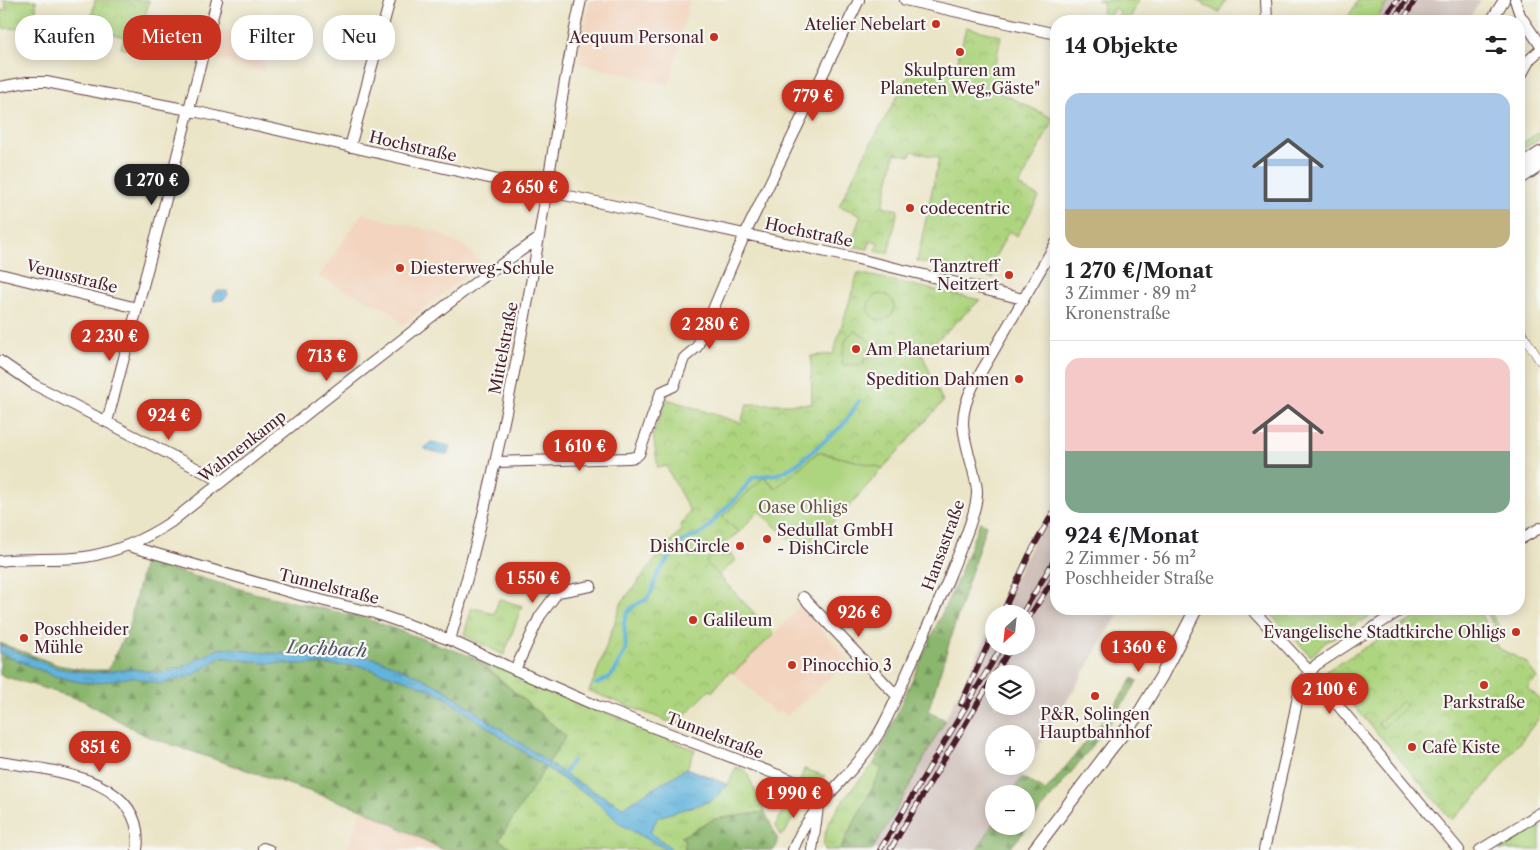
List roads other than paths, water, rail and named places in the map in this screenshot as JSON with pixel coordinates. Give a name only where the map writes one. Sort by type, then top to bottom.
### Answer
[{"type":"street","points":[[107,422],[218,0]]},
{"type":"street","points":[[350,147],[390,0]]},
{"type":"street","name":"Mittelstraße","points":[[450,640],[476,547],[496,462],[534,270],[546,191],[581,0]]},
{"type":"street","points":[[496,462],[635,457],[639,454],[661,392],[674,386],[684,358],[697,347],[745,234],[859,0]]},
{"type":"street","points":[[905,0],[1050,33]]},
{"type":"street","points":[[1266,0],[1267,15]]},
{"type":"street","points":[[1495,15],[1504,0]]},
{"type":"street","points":[[1515,0],[1520,15]]},
{"type":"street","points":[[1525,22],[1540,45]]},
{"type":"street","points":[[1525,68],[1530,59],[1540,50]]},
{"type":"street","name":"Hochstraße","points":[[0,87],[27,82],[46,82],[188,110],[546,191],[867,260],[1023,299]]},
{"type":"street","points":[[1525,163],[1540,153]]},
{"type":"street","points":[[1525,175],[1540,165]]},
{"type":"street","name":"Wahnenkamp","points":[[0,561],[85,557],[129,546],[156,532],[480,279],[538,239]]},
{"type":"street","name":"Hansastraße","points":[[793,850],[804,826],[818,807],[875,740],[897,696],[949,577],[975,506],[977,493],[964,436],[962,423],[963,409],[973,386],[1050,252]]},
{"type":"street","name":"Venusstraße","points":[[0,274],[137,308]]},
{"type":"street","points":[[1525,337],[1540,361]]},
{"type":"street","points":[[0,361],[34,385],[220,482]]},
{"type":"street","points":[[1525,537],[1540,528]]},
{"type":"street","name":"Tunnelstraße","points":[[129,546],[300,595],[374,613],[450,640],[598,706],[794,781]]},
{"type":"street","points":[[515,670],[540,616],[558,592],[591,586]]},
{"type":"street","points":[[803,597],[897,696]]},
{"type":"street","points":[[1112,747],[1166,653],[1183,615]]},
{"type":"street","points":[[1034,850],[1138,715],[1161,677],[1193,615]]},
{"type":"street","points":[[1258,615],[1310,672],[1459,850]]},
{"type":"street","points":[[1264,850],[1291,732],[1298,691],[1304,679],[1316,665],[1388,615]]},
{"type":"street","points":[[0,762],[62,773],[90,782],[112,792],[124,803],[132,816],[138,831],[137,850]]},
{"type":"street","points":[[812,850],[818,807]]},
{"type":"street","points":[[1480,850],[1540,813]]},
{"type":"water","points":[[227,291],[228,295],[223,300],[214,301],[212,298],[214,293]]},
{"type":"water","points":[[431,442],[450,446],[448,455],[424,448]]},
{"type":"water","points":[[0,645],[57,668],[92,673],[133,669],[159,673],[181,668],[218,649],[233,648],[253,652],[315,656],[358,655],[378,659],[444,689],[570,778],[623,807],[687,768],[728,785],[711,801],[658,817],[650,832],[671,848],[667,850],[620,824],[590,796],[441,695],[414,683],[360,666],[262,663],[221,657],[188,677],[160,684],[132,677],[94,683],[79,682],[54,676],[0,653]]},
{"type":"waterway","points":[[596,684],[610,677],[626,649],[624,622],[627,613],[635,605],[647,599],[652,591],[657,575],[681,542],[704,532],[753,477],[778,474],[800,462],[843,425],[859,401]]},
{"type":"waterway","points":[[563,775],[572,761]]},
{"type":"railway","points":[[1386,15],[1397,0]]},
{"type":"railway","points":[[1397,15],[1406,0]]},
{"type":"railway","points":[[1406,15],[1415,0]]},
{"type":"railway","points":[[1006,605],[1029,555],[1050,518]]},
{"type":"railway","points":[[1027,605],[1050,567]]},
{"type":"railway","points":[[1035,608],[1050,584]]},
{"type":"railway","points":[[961,704],[985,651]]},
{"type":"railway","points":[[880,850],[997,655]]},
{"type":"railway","points":[[1000,665],[1007,655]]},
{"type":"railway","points":[[890,850],[985,691]]},
{"type":"place","name":"Atelier Nebelart","points":[[936,24]]},
{"type":"place","name":"Aequum Personal","points":[[714,37]]},
{"type":"place","name":"Skulpturen am Planeten Weg„Gäste\"","points":[[960,52]]},
{"type":"place","name":"codecentric","points":[[910,208]]},
{"type":"place","name":"Diesterweg-Schule","points":[[400,268]]},
{"type":"place","name":"Tanztreff Neitzert","points":[[1009,275]]},
{"type":"place","name":"Am Planetarium","points":[[856,349]]},
{"type":"place","name":"Spedition Dahmen","points":[[1019,379]]},
{"type":"place","name":"Sedullat GmbH - DishCircle","points":[[767,539]]},
{"type":"place","name":"DishCircle","points":[[740,546]]},
{"type":"place","name":"Galileum","points":[[693,620]]},
{"type":"place","name":"Evangelische Stadtkirche Ohligs","points":[[1516,632]]},
{"type":"place","name":"Poschheider Mühle","points":[[24,638]]},
{"type":"place","name":"Pinocchio 3","points":[[792,665]]},
{"type":"place","name":"Parkstraße","points":[[1484,685]]},
{"type":"place","name":"P&R, Solingen Hauptbahnhof","points":[[1095,696]]},
{"type":"place","name":"Cafè Kiste","points":[[1412,747]]},
{"type":"park label","name":"Oase Ohligs","points":[[803,507]]},
{"type":"water label","name":"Lochbach","points":[[327,649]]}]
